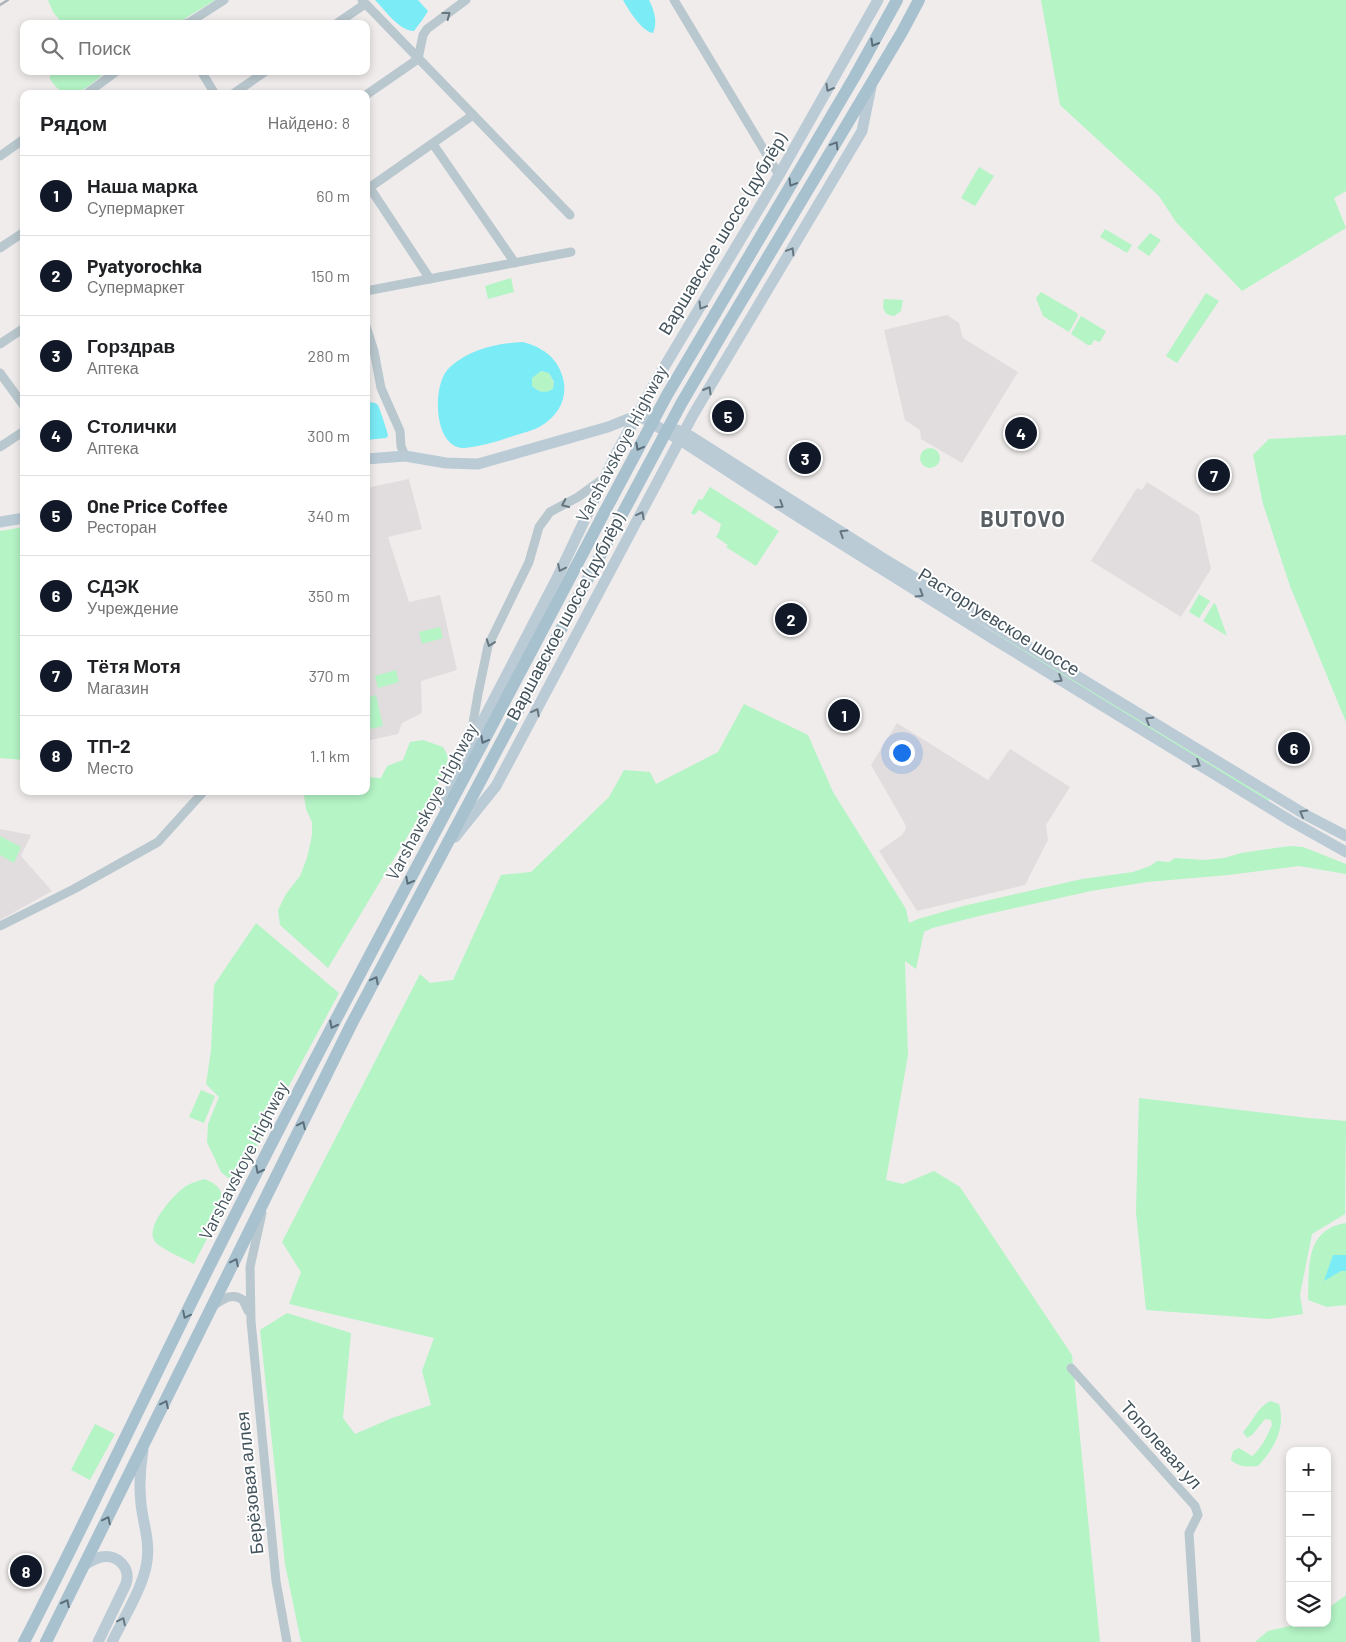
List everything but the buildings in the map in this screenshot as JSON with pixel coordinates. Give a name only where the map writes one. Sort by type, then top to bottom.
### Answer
[{"type":"main road","name":"Варшавское шоссе (дублёр)","points":[[432,838],[467,750],[557,578],[616,454],[657,379],[779,176],[878,0]]},
{"type":"main road","name":"Varshavskoye Highway","points":[[24,1640],[216,1252],[666,395],[855,76],[897,0]]},
{"type":"main road","name":"Varshavskoye Highway","points":[[46,1642],[351,1025],[619,520],[681,404],[919,0]]},
{"type":"main road","name":"Варшавское шоссе (дублёр)","points":[[447,846],[496,786],[682,436],[862,131],[872,82]]},
{"type":"main road","points":[[370,459],[404,456],[446,463],[478,464],[600,430],[638,415],[682,436]]},
{"type":"main road","points":[[600,430],[613,432],[618,438],[616,454]]},
{"type":"main road","name":"Расторгуевское шоссе","points":[[682,436],[1306,815],[1346,836]]},
{"type":"main road","name":"Расторгуевское шоссе","points":[[682,436],[807,522],[992,638],[1291,821],[1346,852]]},
{"type":"main road","points":[[0,522],[20,519]]},
{"type":"main road","points":[[112,1642],[145,1571],[148,1555],[140,1497],[143,1447]]},
{"type":"main road","points":[[86,1564],[104,1557],[112,1557],[122,1563],[128,1576],[98,1642]]},
{"type":"street","points":[[192,20],[224,0]]},
{"type":"street","points":[[370,92],[418,59],[423,35],[427,29],[466,0]]},
{"type":"street","points":[[674,0],[779,176]]},
{"type":"street","points":[[341,20],[364,2],[570,215]]},
{"type":"street","points":[[91,90],[111,75]]},
{"type":"street","points":[[203,75],[213,90]]},
{"type":"street","points":[[239,90],[260,75]]},
{"type":"street","points":[[370,188],[473,116]]},
{"type":"street","points":[[0,156],[20,142]]},
{"type":"street","points":[[434,144],[515,263]]},
{"type":"street","points":[[370,192],[430,279]]},
{"type":"street","points":[[0,248],[20,235]]},
{"type":"street","points":[[370,290],[570,252]]},
{"type":"street","points":[[0,344],[20,331]]},
{"type":"street","points":[[370,338],[381,388],[400,431],[400,446],[404,456]]},
{"type":"street","points":[[0,373],[20,400]]},
{"type":"street","points":[[0,448],[20,434]]},
{"type":"street","points":[[467,750],[488,646],[529,562],[539,527],[550,512],[578,497],[605,477]]},
{"type":"street","points":[[0,926],[74,889],[158,842],[200,795]]},
{"type":"street","name":"Берёзовая аллея","points":[[265,1200],[250,1267],[250,1321],[276,1581],[287,1642]]},
{"type":"street","name":"Берёзовая аллея","points":[[213,1306],[224,1298],[233,1295],[238,1296],[243,1300],[250,1321]]},
{"type":"street","name":"Тополевая ул","points":[[1071,1368],[1194,1506],[1198,1515],[1188,1533],[1196,1642]]},
{"type":"shaded area","points":[[947,315],[959,323],[963,338],[1018,372],[962,463],[921,439],[920,430],[905,420],[884,330]]},
{"type":"shaded area","points":[[409,479],[422,529],[388,537],[409,602],[440,595],[457,670],[421,681],[422,713],[402,723],[398,734],[370,740],[370,487]]},
{"type":"shaded area","points":[[1147,482],[1199,515],[1211,569],[1181,617],[1091,561],[1137,488],[1142,490]]},
{"type":"shaded area","points":[[897,723],[988,780],[1010,749],[1070,787],[1046,825],[1048,840],[1025,885],[917,911],[879,851],[902,835],[906,829],[905,824],[871,765]]},
{"type":"shaded area","points":[[0,829],[31,835],[21,856],[52,891],[0,920]]},
{"type":"green space","points":[[48,0],[215,0],[182,20],[60,20],[53,12]]},
{"type":"green space","points":[[1041,0],[1346,0],[1346,191],[1334,198],[1346,228],[1242,291],[1176,222],[1159,196],[1060,105]]},
{"type":"green space","points":[[50,75],[103,75],[82,90],[60,90],[50,79]]},
{"type":"green space","points":[[979,167],[994,176],[975,206],[961,198]]},
{"type":"green space","points":[[1105,229],[1132,245],[1127,253],[1100,237]]},
{"type":"green space","points":[[1150,233],[1161,240],[1149,256],[1137,248]]},
{"type":"green space","points":[[511,278],[514,292],[488,299],[485,286]]},
{"type":"green space","points":[[1041,292],[1077,313],[1078,316],[1069,332],[1043,316],[1036,298]]},
{"type":"green space","points":[[1206,293],[1219,301],[1177,363],[1166,356]]},
{"type":"green space","points":[[884,299],[903,300],[901,311],[894,316],[885,313],[883,308]]},
{"type":"green space","points":[[1081,316],[1106,331],[1100,342],[1094,340],[1091,345],[1088,345],[1071,334]]},
{"type":"green space","points":[[542,371],[549,373],[554,383],[553,390],[542,392],[532,386],[532,378]]},
{"type":"green space","points":[[1346,435],[1346,722],[1290,586],[1263,504],[1253,455],[1269,439]]},
{"type":"green space","points":[[930,448],[937,451],[940,458],[937,465],[930,468],[923,465],[920,458],[923,451]]},
{"type":"green space","points":[[710,487],[779,531],[756,566],[726,547],[728,545],[716,537],[721,524],[699,510],[694,515],[691,513],[699,499],[702,500]]},
{"type":"green space","points":[[20,528],[20,760],[0,758],[0,531]]},
{"type":"green space","points":[[1199,594],[1210,601],[1199,618],[1189,612]]},
{"type":"green space","points":[[1214,603],[1216,605],[1227,636],[1203,621]]},
{"type":"green space","points":[[440,627],[443,638],[422,644],[419,632]]},
{"type":"green space","points":[[994,632],[1269,799],[1269,802],[993,634]]},
{"type":"green space","points":[[396,670],[399,682],[378,688],[375,676]]},
{"type":"green space","points":[[376,695],[383,726],[370,729],[370,697]]},
{"type":"green space","points":[[744,704],[808,735],[833,792],[906,909],[909,923],[963,906],[1082,879],[1133,872],[1150,866],[1157,861],[1169,862],[1175,858],[1204,860],[1224,858],[1241,853],[1290,846],[1303,847],[1346,864],[1346,874],[1299,866],[1228,875],[1147,882],[1091,891],[932,928],[924,932],[916,969],[905,961],[908,1055],[886,1180],[903,1184],[934,1171],[960,1187],[1072,1355],[1100,1642],[301,1642],[285,1564],[260,1330],[287,1313],[351,1333],[343,1418],[355,1434],[392,1418],[431,1405],[422,1371],[434,1338],[289,1304],[301,1272],[282,1242],[420,974],[430,983],[453,980],[501,875],[531,872],[609,797],[624,770],[650,772],[656,784],[718,752]]},
{"type":"green space","points":[[423,740],[443,747],[448,756],[446,768],[427,804],[328,968],[280,925],[278,910],[286,894],[300,876],[307,858],[312,835],[312,822],[306,809],[304,796],[370,795],[370,777],[381,778],[387,766],[403,760],[410,742]]},
{"type":"green space","points":[[0,836],[21,847],[14,863],[0,855]]},
{"type":"green space","points":[[256,923],[339,993],[236,1184],[221,1172],[207,1142],[208,1124],[219,1097],[206,1084],[211,1050],[214,985]]},
{"type":"green space","points":[[201,1090],[215,1096],[204,1123],[189,1117]]},
{"type":"green space","points":[[1139,1098],[1346,1121],[1345,1214],[1312,1234],[1300,1295],[1303,1314],[1269,1319],[1146,1310],[1136,1212]]},
{"type":"green space","points":[[204,1179],[213,1183],[219,1189],[222,1195],[222,1202],[218,1218],[194,1264],[156,1243],[153,1234],[157,1218],[168,1203],[186,1186]]},
{"type":"green space","points":[[1346,1223],[1346,1305],[1327,1307],[1308,1300],[1312,1252],[1316,1242],[1323,1233],[1333,1227]]},
{"type":"green space","points":[[1270,1401],[1279,1404],[1281,1413],[1280,1430],[1274,1445],[1258,1466],[1237,1464],[1231,1460],[1233,1451],[1239,1448],[1252,1456],[1266,1438],[1272,1425],[1271,1420],[1265,1419],[1252,1435],[1247,1438],[1243,1432],[1258,1411]]},
{"type":"green space","points":[[95,1424],[115,1434],[90,1480],[71,1470]]},
{"type":"green space","points":[[1346,1595],[1346,1642],[1255,1642],[1268,1631],[1286,1627],[1331,1627],[1331,1606]]},
{"type":"water","points":[[375,0],[418,0],[428,11],[414,31],[408,30],[398,24]]},
{"type":"water","points":[[623,0],[649,0],[655,16],[653,33],[644,29]]},
{"type":"water","points":[[523,342],[536,347],[547,353],[556,363],[564,383],[563,397],[558,410],[548,421],[531,431],[477,446],[465,448],[454,446],[446,438],[438,414],[440,387],[444,375],[450,367],[475,351]],"holes":[[[541,371],[549,373],[554,382],[553,389],[542,392],[532,386],[532,378]]]},
{"type":"water","points":[[370,402],[378,405],[388,434],[386,438],[370,440]]},
{"type":"water","points":[[1333,1255],[1346,1255],[1346,1271],[1341,1271],[1324,1281]]},
{"type":"railway","points":[[0,5],[8,0]]},
{"type":"place","name":"One Price Coffee","points":[[728,416]]},
{"type":"place","name":"Столички","points":[[1021,433]]},
{"type":"place","name":"Горздрав","points":[[805,458]]},
{"type":"place","name":"Тётя Мотя","points":[[1214,475]]},
{"type":"place","name":"Pyatyorochka","points":[[791,619]]},
{"type":"place","name":"Наша марка","points":[[844,715]]},
{"type":"place","name":"СДЭК","points":[[1294,748]]},
{"type":"place","name":"ТП-2","points":[[26,1571]]},
{"type":"district","name":"BUTOVO","points":[[1023,519]]}]
